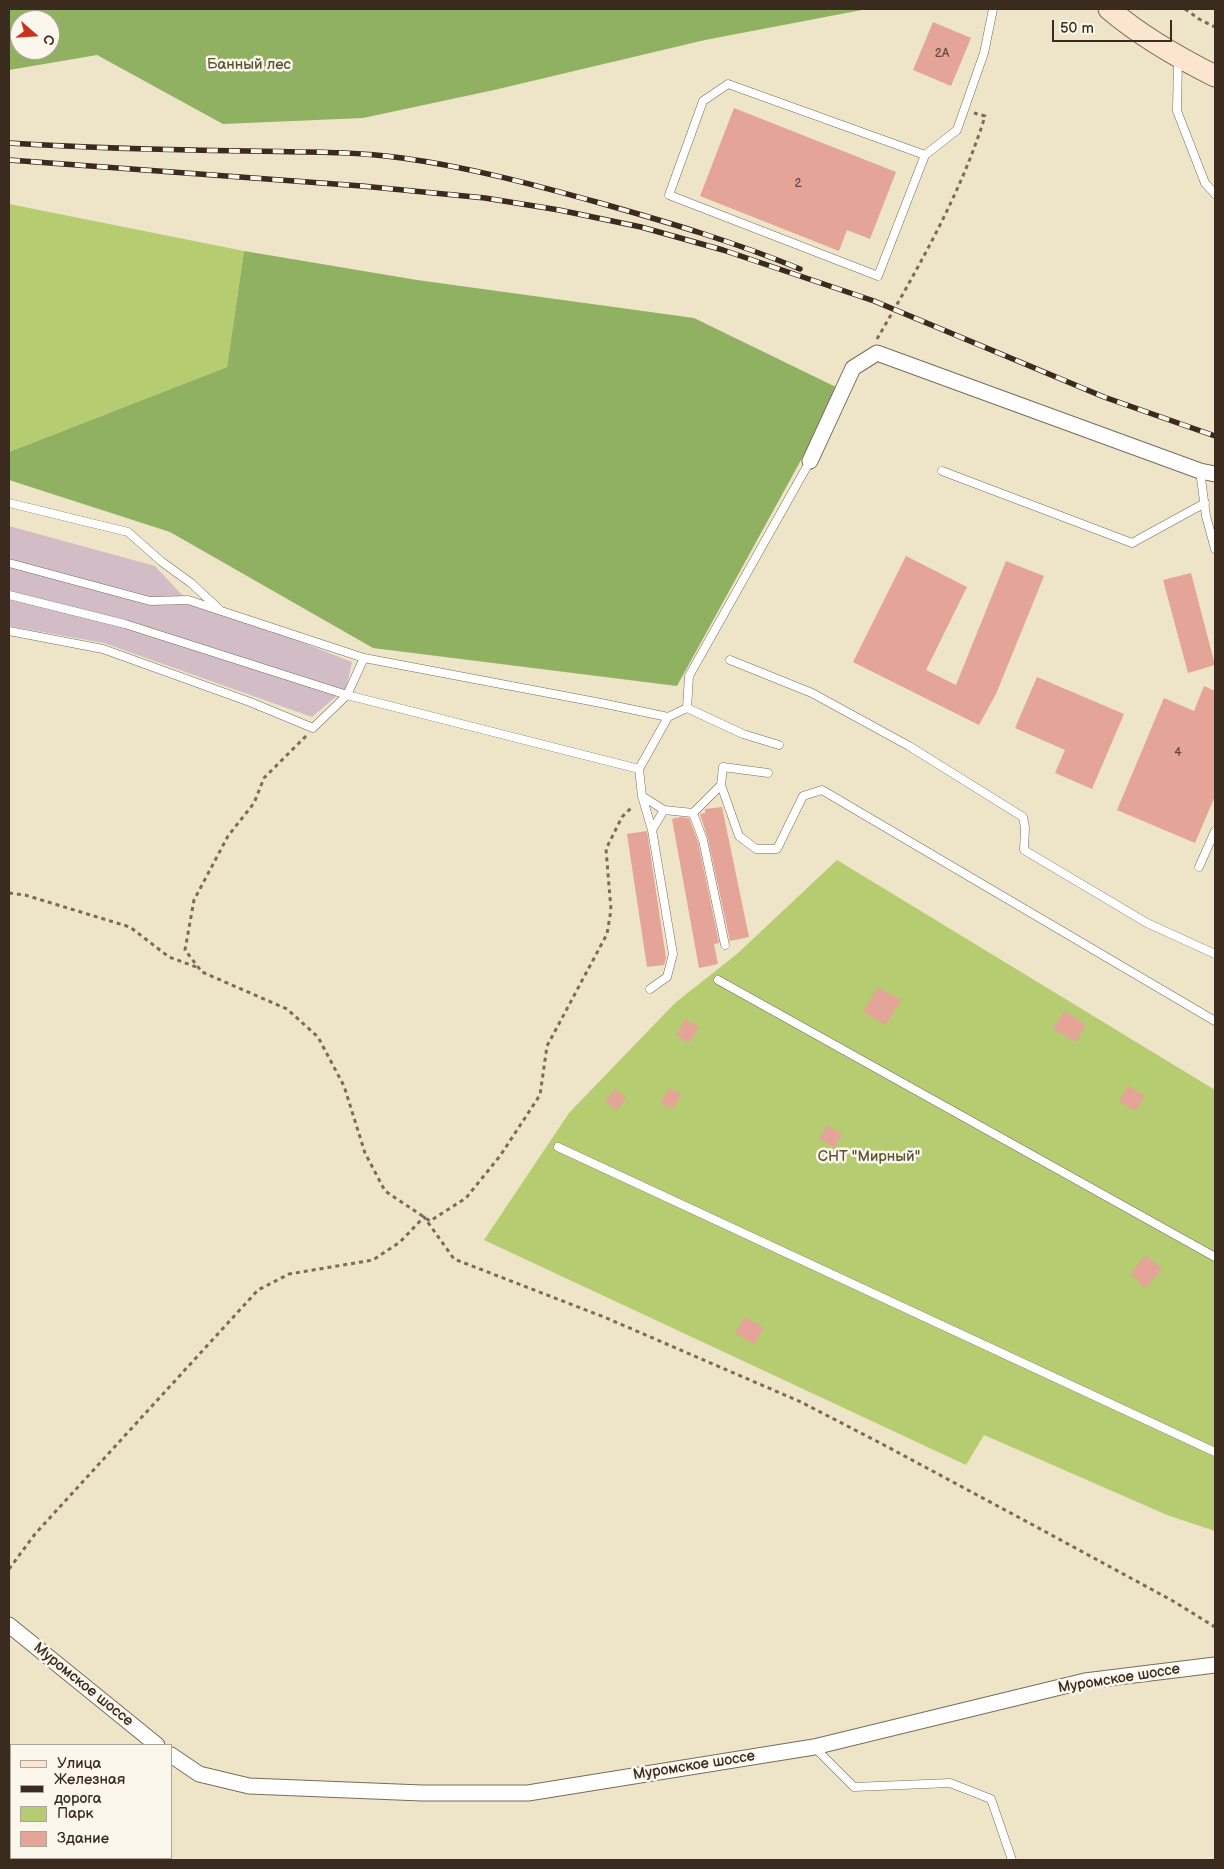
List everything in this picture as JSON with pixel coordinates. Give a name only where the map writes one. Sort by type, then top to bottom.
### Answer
[{"type":"main road","points":[[1110,9],[1132,28],[1178,57],[1215,76]]},
{"type":"street","points":[[810,461],[853,368],[877,353],[1200,471],[1215,474]]},
{"type":"street","name":"Муромское шоссе","points":[[9,1626],[156,1744]]},
{"type":"street","name":"Муромское шоссе","points":[[172,1757],[199,1774],[249,1786],[422,1793],[528,1793],[814,1747],[1085,1681],[1215,1665]]},
{"type":"lane","points":[[925,154],[728,84],[703,101],[670,195],[878,276],[925,154],[957,130],[984,54],[993,9]]},
{"type":"lane","points":[[1178,57],[1177,111],[1205,183],[1215,194]]},
{"type":"lane","points":[[687,708],[689,676],[810,461]]},
{"type":"lane","points":[[942,471],[1132,543],[1204,503]]},
{"type":"lane","points":[[1200,471],[1204,503],[1215,549]]},
{"type":"lane","points":[[9,504],[128,532],[162,562],[191,583],[221,611]]},
{"type":"lane","points":[[9,562],[150,601],[188,600],[364,658],[668,717]]},
{"type":"lane","points":[[9,595],[125,624],[347,695],[639,769]]},
{"type":"lane","points":[[9,631],[103,650],[250,702],[313,728],[347,695],[364,658]]},
{"type":"lane","points":[[730,660],[812,693],[909,746],[1022,817],[1025,828],[1024,850],[1147,923],[1215,954]]},
{"type":"lane","points":[[650,989],[667,977],[673,954],[652,830],[642,796],[639,769],[668,717],[687,708]]},
{"type":"lane","points":[[687,708],[743,734],[780,745]]},
{"type":"lane","points":[[768,773],[723,767],[721,785],[739,836],[756,849],[777,849],[803,796],[822,790],[1215,1020]]},
{"type":"lane","points":[[642,796],[664,810],[693,812],[721,785]]},
{"type":"lane","points":[[652,830],[664,810]]},
{"type":"lane","points":[[693,812],[704,840],[725,944]]},
{"type":"lane","points":[[1199,867],[1215,831]]},
{"type":"lane","points":[[718,980],[1215,1257]]},
{"type":"lane","points":[[558,1147],[1215,1452]]},
{"type":"lane","points":[[814,1747],[854,1787],[950,1783],[991,1799],[1012,1860]]},
{"type":"path","points":[[1185,9],[1215,27]]},
{"type":"path","points":[[868,359],[957,190],[970,157],[985,116],[964,109]]},
{"type":"path","points":[[313,728],[264,778],[254,803],[228,836],[194,900],[185,950],[202,972],[287,1008],[318,1037],[344,1086],[365,1153],[385,1191],[430,1221],[466,1198],[500,1156],[540,1095],[547,1046],[607,934],[611,910],[606,849],[622,817],[642,796]]},
{"type":"path","points":[[9,893],[24,895],[130,927],[169,957],[200,969]]},
{"type":"path","points":[[9,1569],[35,1534],[258,1290],[289,1274],[373,1260],[400,1242],[424,1217]]},
{"type":"path","points":[[424,1217],[454,1259],[604,1317],[801,1402],[884,1444],[1025,1520],[1173,1601],[1215,1627]]},
{"type":"shaded area","points":[[9,526],[155,566],[182,595],[352,662],[346,688],[312,717],[104,643],[9,626]]},
{"type":"green space","name":"Банный лес","points":[[9,9],[867,9],[705,40],[494,90],[363,118],[223,124],[97,55],[9,70]]},
{"type":"green space","points":[[9,204],[244,251],[227,367],[9,452]]},
{"type":"green space","points":[[244,251],[417,280],[694,318],[840,389],[677,686],[373,648],[170,532],[9,480],[9,452],[227,367]]},
{"type":"green space","name":"СНТ \"Мирный\"","points":[[837,860],[1215,1090],[1215,1531],[1167,1515],[984,1435],[966,1465],[484,1240],[569,1113],[675,1003],[737,954]]},
{"type":"building","points":[[933,22],[971,38],[951,86],[913,70]]},
{"type":"building","points":[[734,108],[896,172],[870,239],[847,230],[839,251],[700,196]]},
{"type":"building","points":[[906,556],[967,587],[926,670],[956,685],[1006,561],[1044,576],[996,694],[979,725],[853,662]]},
{"type":"building","points":[[1191,573],[1215,665],[1188,673],[1163,580]]},
{"type":"building","points":[[1037,677],[1124,714],[1092,789],[1055,773],[1065,750],[1015,728]]},
{"type":"building","points":[[1204,686],[1215,691],[1215,796],[1195,843],[1117,810],[1164,698],[1194,711]]},
{"type":"building","points":[[722,807],[749,937],[730,941],[708,839],[700,814],[705,813],[705,809]]},
{"type":"building","points":[[680,817],[689,818],[698,842],[719,943],[714,944],[718,964],[699,968],[672,819]]},
{"type":"building","points":[[647,831],[666,958],[664,965],[647,967],[627,834]]},
{"type":"building","points":[[878,987],[901,1000],[886,1025],[863,1012]]},
{"type":"building","points":[[1064,1011],[1086,1025],[1076,1042],[1053,1029]]},
{"type":"building","points":[[685,1019],[699,1027],[689,1043],[676,1035]]},
{"type":"building","points":[[1128,1086],[1145,1096],[1136,1111],[1119,1101]]},
{"type":"building","points":[[669,1088],[681,1094],[673,1109],[661,1103]]},
{"type":"building","points":[[614,1089],[626,1097],[618,1110],[605,1102]]},
{"type":"building","points":[[827,1125],[842,1135],[834,1148],[819,1138]]},
{"type":"building","points":[[1146,1255],[1162,1269],[1146,1288],[1130,1274]]},
{"type":"building","points":[[745,1317],[764,1328],[754,1344],[735,1333]]},
{"type":"railway","points":[[9,143],[344,153],[427,162],[502,177],[625,210],[726,241],[800,269]]},
{"type":"railway","points":[[9,160],[362,186],[485,198],[559,210],[641,227],[723,250],[874,301],[1104,397],[1215,436]]}]
